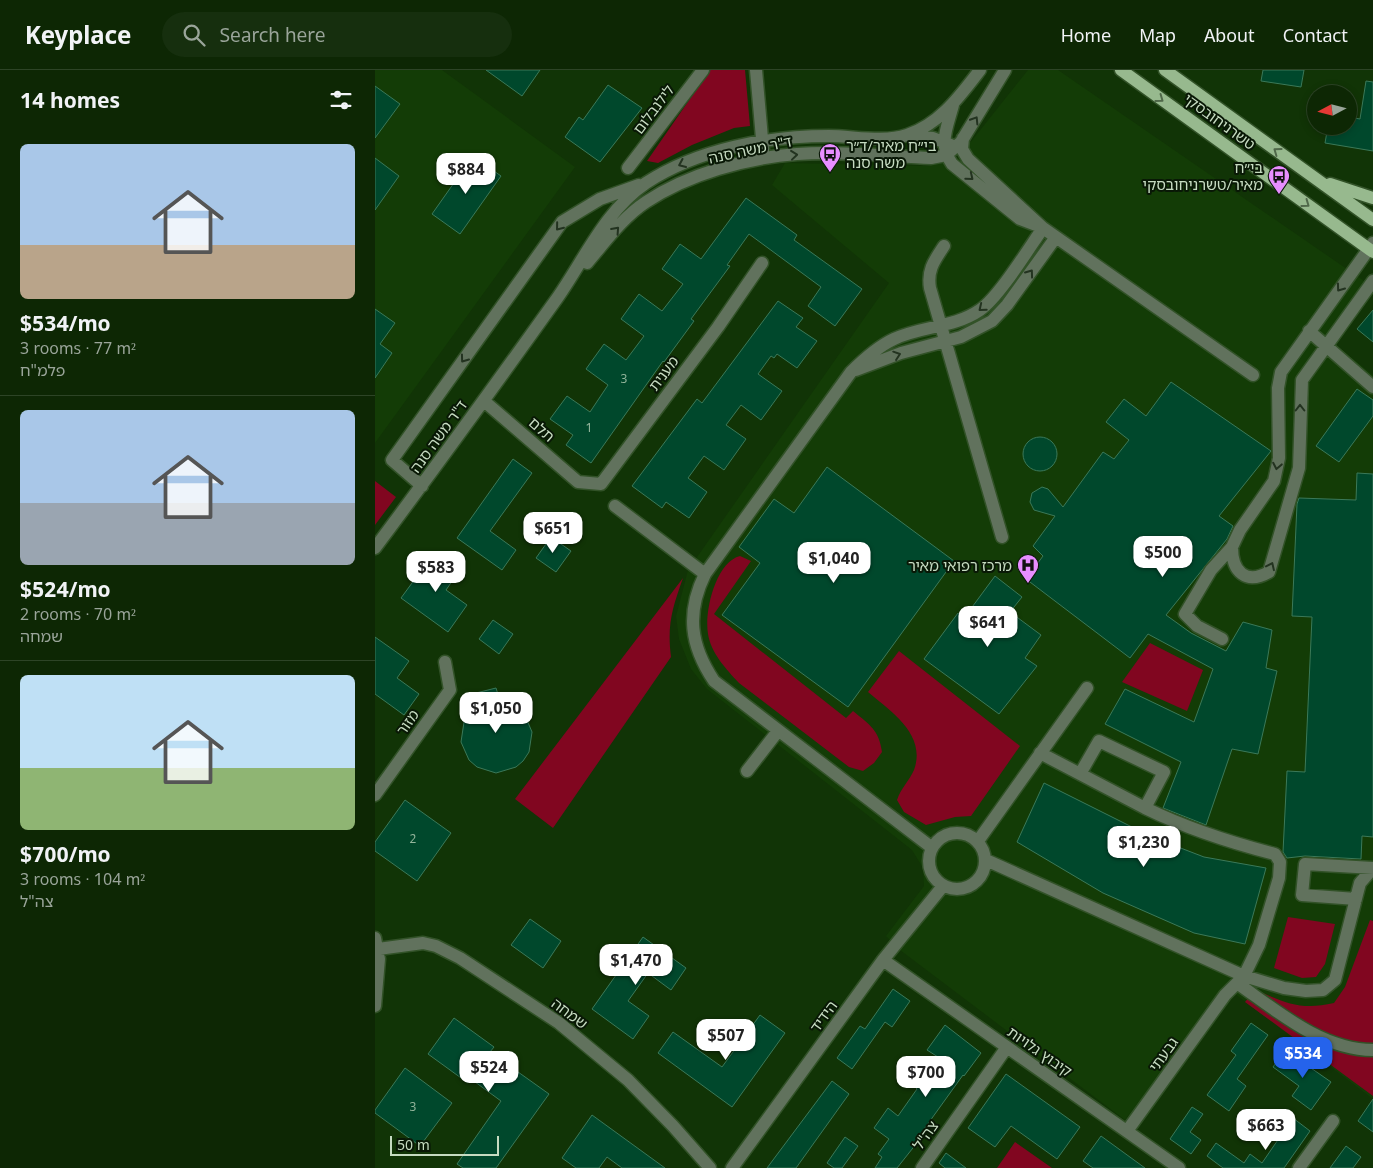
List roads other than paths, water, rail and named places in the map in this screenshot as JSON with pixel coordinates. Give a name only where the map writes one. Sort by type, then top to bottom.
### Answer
[{"type":"main road","name":"טשרניחובסקי","points":[[1121,70],[1372,248]]},
{"type":"main road","name":"טשרניחובסקי","points":[[1165,70],[1373,220]]},
{"type":"main road","points":[[1315,178],[1373,198]]},
{"type":"street","name":"לילנבלום","points":[[629,168],[703,70]]},
{"type":"street","points":[[756,70],[764,160]]},
{"type":"street","name":"ד\"ר משה סנה","points":[[375,548],[484,401],[561,292],[598,234],[619,207],[648,182],[684,163],[708,154],[762,142],[796,136],[879,138],[905,136],[938,118],[953,105],[980,70]]},
{"type":"street","points":[[954,146],[1005,70]]},
{"type":"street","points":[[953,105],[953,164],[1020,219],[1043,228],[1253,375]]},
{"type":"street","points":[[905,136],[921,136],[954,146]]},
{"type":"street","name":"ד\"ר משה סנה","points":[[561,292],[626,219],[645,203],[687,181],[713,172],[797,154],[931,158],[954,146]]},
{"type":"street","points":[[422,486],[392,460],[562,222],[599,199],[648,182]]},
{"type":"street","points":[[931,847],[714,681],[697,650],[693,622],[695,603],[705,574],[851,372],[870,354],[895,339],[956,322],[982,309],[995,295],[1043,228]]},
{"type":"street","points":[[851,372],[901,353],[961,337],[992,321],[1007,305],[1056,237]]},
{"type":"street","points":[[944,246],[930,266],[928,276],[932,301],[941,326],[1002,537]]},
{"type":"street","points":[[1223,639],[1197,626],[1185,614],[1211,570],[1233,547],[1240,530],[1274,481],[1279,458],[1278,388],[1281,372],[1309,331],[1372,248]]},
{"type":"street","name":"מענית","points":[[578,482],[601,484],[718,327],[762,263]]},
{"type":"street","points":[[1233,547],[1233,561],[1237,571],[1247,576],[1259,578],[1269,572],[1299,468],[1302,380],[1373,282]]},
{"type":"street","points":[[1309,331],[1325,347],[1373,387]]},
{"type":"street","name":"תלם","points":[[484,401],[578,482]]},
{"type":"street","points":[[615,506],[705,574]]},
{"type":"street","name":"מזור","points":[[375,795],[450,690],[445,662]]},
{"type":"street","points":[[978,841],[1087,688]]},
{"type":"street","points":[[747,772],[778,731]]},
{"type":"street","points":[[1080,774],[1099,741],[1164,772],[1145,808]]},
{"type":"street","name":"גבעתי","points":[[1040,753],[1177,824],[1214,838],[1275,854],[1280,862],[1279,878],[1259,945],[1240,980],[1225,995],[1127,1131]]},
{"type":"street","points":[[950,832],[961,832],[978,841],[984,850],[986,860],[984,870],[972,885],[963,889],[943,886],[936,880],[929,867],[931,847],[937,839],[950,832]]},
{"type":"street","points":[[986,860],[1240,980],[1296,1025],[1347,1047],[1373,1050]]},
{"type":"street","points":[[1356,899],[1303,895],[1305,864],[1373,868]]},
{"type":"street","points":[[1240,980],[1306,991],[1323,990],[1335,980],[1360,883],[1373,868]]},
{"type":"street","name":"הידיד","points":[[733,1168],[883,960],[943,886]]},
{"type":"street","name":"שמחה","points":[[376,944],[423,943],[436,946],[460,958],[559,1023],[628,1080],[660,1112],[710,1168]]},
{"type":"street","points":[[375,1006],[379,975],[376,944]]},
{"type":"street","name":"קיבוץ גלויות","points":[[883,960],[1179,1168]]},
{"type":"street","name":"צה\"ל","points":[[922,1168],[1007,1048]]},
{"type":"street","points":[[1299,1168],[1333,1121]]},
{"type":"place","name":"בי״ח מאיר/ד״ר משה סנה","points":[[830,173]]},
{"type":"place","name":"בי״ח מאיר/טשרניחובסקי","points":[[1279,195]]},
{"type":"place","name":"מרכז רפואי מאיר","points":[[1028,584]]}]
